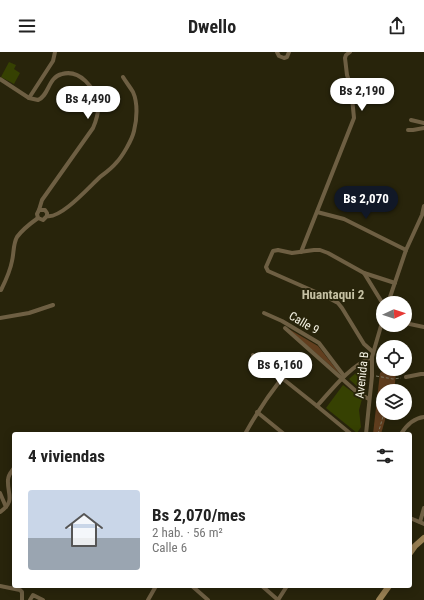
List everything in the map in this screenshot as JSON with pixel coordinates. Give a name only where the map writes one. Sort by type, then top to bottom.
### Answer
[{"type":"street","points":[[29,98],[53,61],[56,52]]},
{"type":"street","points":[[277,52],[279,56],[284,58],[287,57],[289,52]]},
{"type":"street","points":[[301,252],[354,118],[351,87],[347,75],[345,58],[350,52]]},
{"type":"street","points":[[0,79],[29,98],[38,100],[42,98],[55,76],[63,73],[76,74],[89,84],[98,105],[97,118],[93,128],[42,200],[37,212],[38,218]]},
{"type":"street","points":[[38,218],[42,220],[47,216],[50,217],[55,215],[70,205],[117,163],[128,145],[134,132],[136,114],[133,93],[123,76]]},
{"type":"street","points":[[411,120],[424,123]]},
{"type":"street","points":[[408,130],[424,128]]},
{"type":"street","points":[[390,296],[406,250],[422,215],[424,206]]},
{"type":"street","points":[[39,210],[45,210],[47,216]]},
{"type":"street","points":[[317,212],[344,219],[406,250]]},
{"type":"street","points":[[0,290],[7,279],[17,237],[38,218]]},
{"type":"street","points":[[373,352],[364,344],[338,303],[268,271],[266,267],[273,251],[278,250],[292,253],[320,250],[364,273],[395,283]]},
{"type":"street","points":[[364,273],[378,296]]},
{"type":"street","points":[[0,318],[29,313],[53,305]]},
{"type":"street","name":"Calle 9","points":[[264,313],[282,321],[319,343],[343,377]]},
{"type":"street","points":[[412,324],[424,327]]},
{"type":"street","points":[[285,328],[343,377],[358,393],[369,399]]},
{"type":"street","name":"Avenida B","points":[[366,432],[372,376],[372,357],[379,332]]},
{"type":"street","points":[[253,355],[349,432]]},
{"type":"street","points":[[317,406],[343,377],[363,361],[372,357]]},
{"type":"street","points":[[406,377],[424,374]]},
{"type":"street","points":[[246,432],[269,395],[282,378]]},
{"type":"street","points":[[258,412],[282,432]]},
{"type":"street","points":[[402,432],[417,418],[424,417]]},
{"type":"street","points":[[0,512],[10,501],[8,481],[9,475],[12,471]]},
{"type":"street","points":[[0,492],[6,507]]},
{"type":"street","points":[[412,519],[422,523],[424,508]]},
{"type":"street","points":[[412,551],[424,538]]},
{"type":"street","points":[[0,586],[20,590],[22,592],[22,600]]},
{"type":"street","points":[[148,600],[155,588]]},
{"type":"street","points":[[194,588],[208,600]]},
{"type":"street","points":[[264,588],[278,600],[286,588]]},
{"type":"street","points":[[379,600],[388,588]]},
{"type":"street","points":[[30,600],[33,595],[43,600]]},
{"type":"path","points":[[372,376],[393,379],[406,377]]},
{"type":"path","points":[[379,432],[382,420]]},
{"type":"shaded area","points":[[287,328],[318,346],[340,374]]},
{"type":"shaded area","points":[[380,376],[396,376],[395,384],[379,384]]},
{"type":"shaded area","points":[[376,408],[376,420],[385,420],[382,432],[373,432]]},
{"type":"building","points":[[9,62],[16,65],[14,69],[20,73],[14,84],[1,77]]},
{"type":"building","points":[[366,364],[368,365],[368,368],[365,389],[361,390],[349,379]]},
{"type":"building","points":[[343,385],[362,399],[359,410],[361,427],[358,432],[356,432],[326,408]]},
{"type":"district","name":"Huantaqui 2","points":[[333,294]]}]
